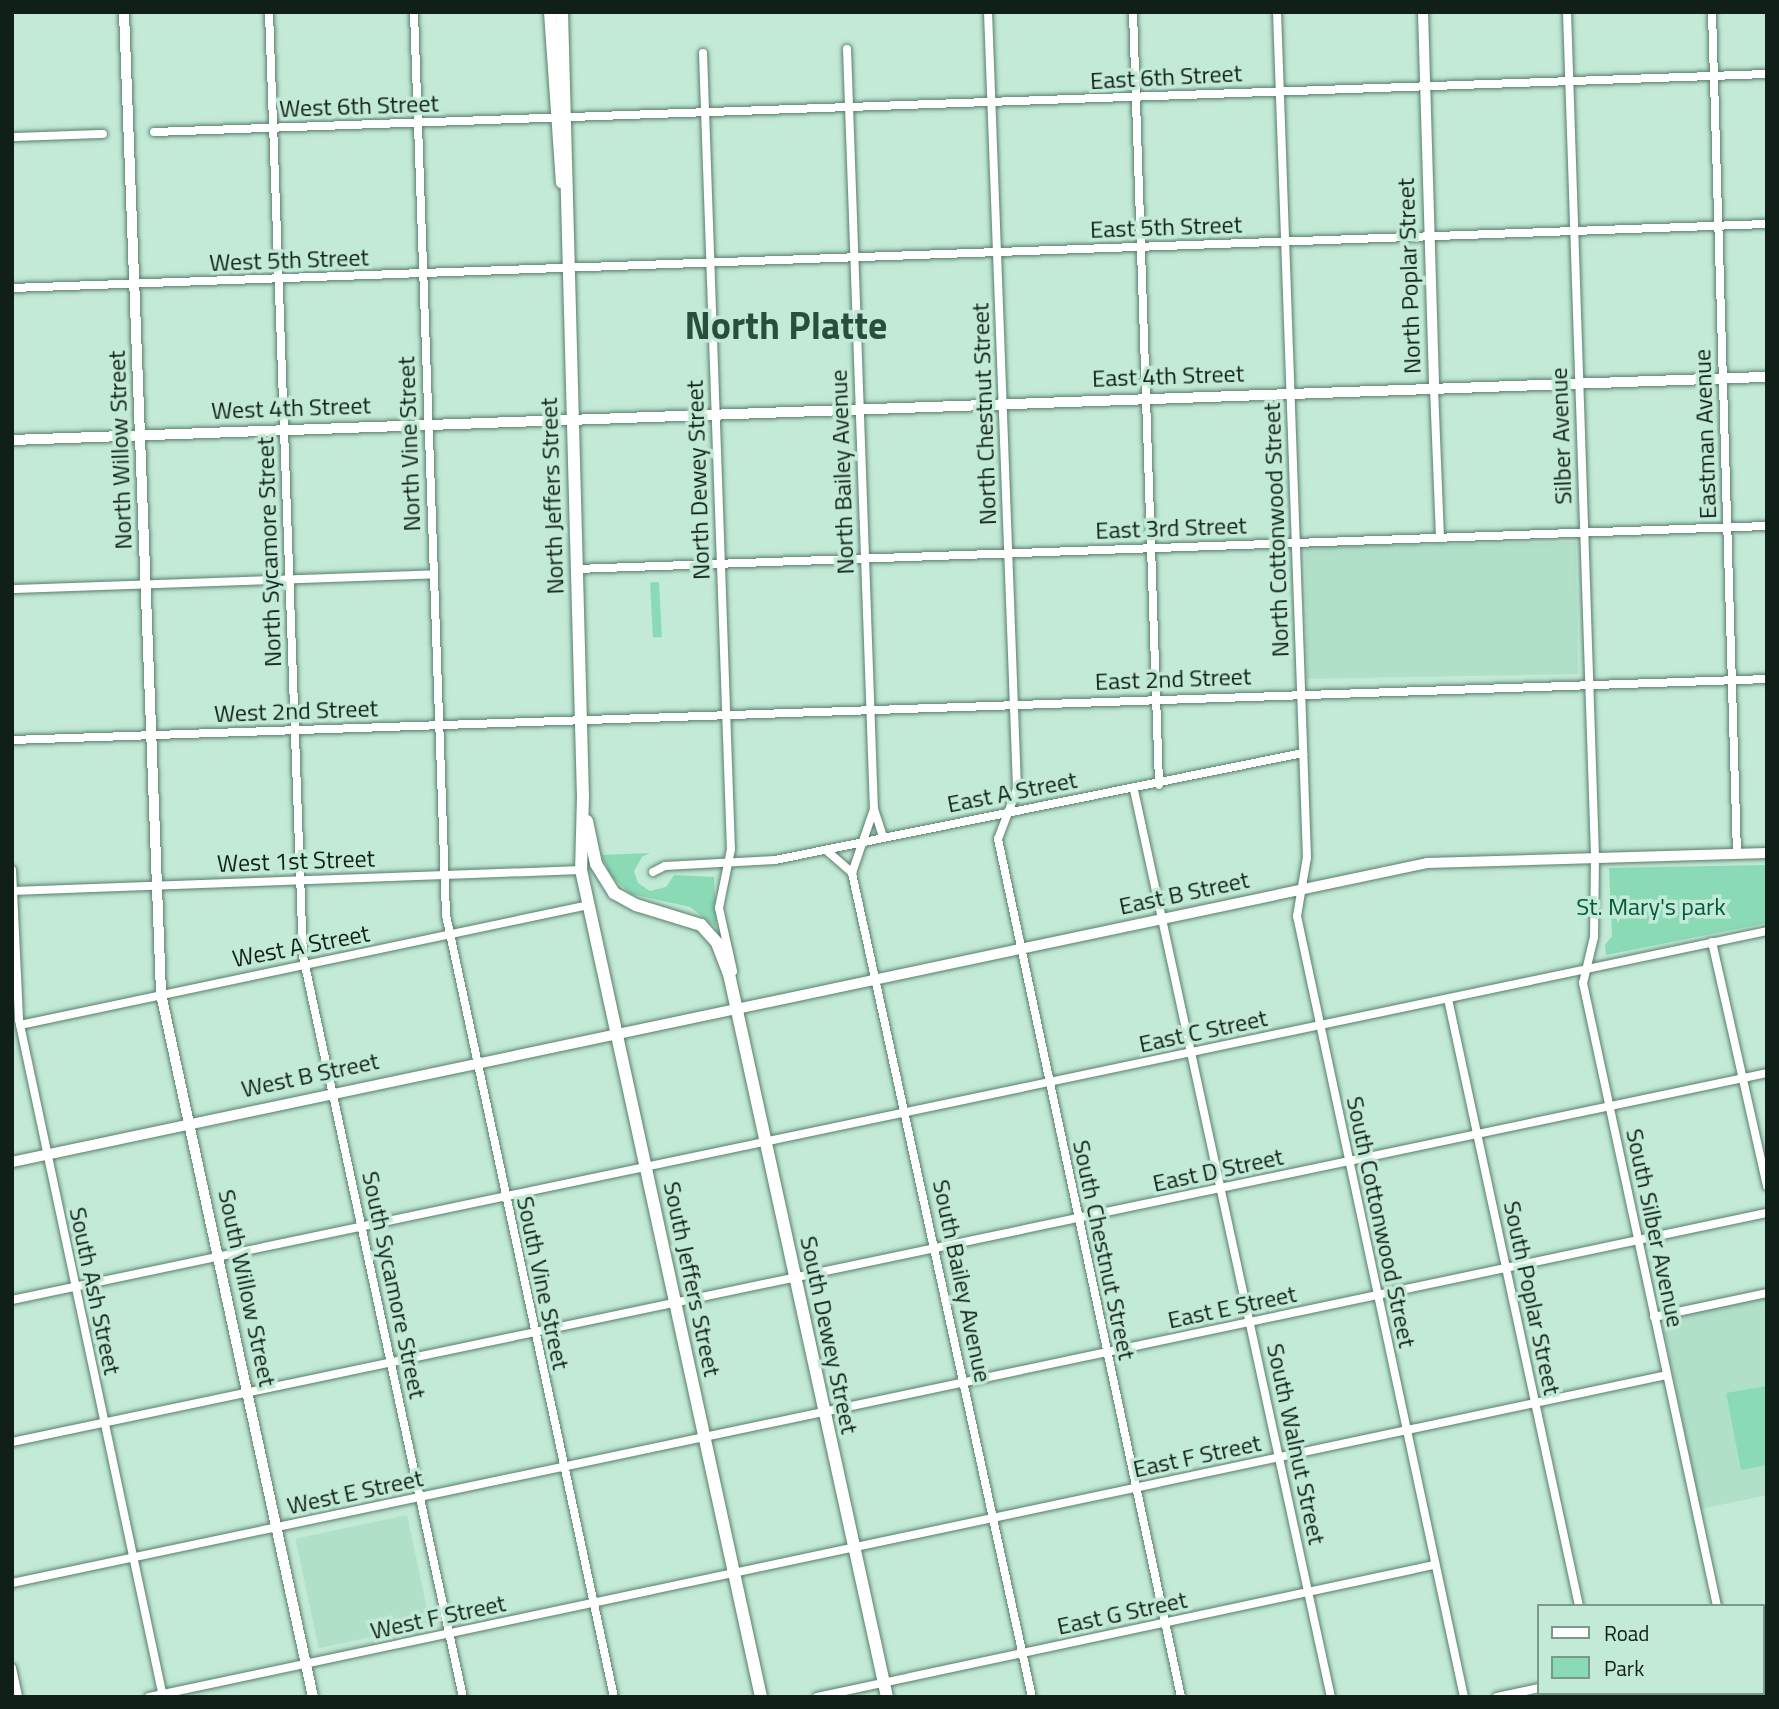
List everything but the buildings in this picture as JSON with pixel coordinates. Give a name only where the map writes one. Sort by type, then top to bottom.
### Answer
[{"type":"highway","name":"North Jeffers Street","points":[[550,12],[559,92],[564,194],[583,796],[581,870]]},
{"type":"highway","name":"North Jeffers Street","points":[[559,92],[562,12]]},
{"type":"highway","name":"North Jeffers Street","points":[[583,796],[596,864],[614,893],[636,905],[691,919],[718,943]]},
{"type":"highway","name":"South Jeffers Street","points":[[581,870],[761,1697]]},
{"type":"highway","name":"South Dewey Street","points":[[718,943],[732,982],[887,1697]]},
{"type":"main road","name":"North Willow Street","points":[[123,12],[134,247],[156,886]]},
{"type":"main road","name":"North Poplar Street","points":[[1423,12],[1434,388]]},
{"type":"main road","name":"East 4th Street","points":[[570,419],[1767,377]]},
{"type":"main road","name":"West 4th Street","points":[[12,440],[570,419]]},
{"type":"main road","name":"South Willow Street","points":[[156,886],[161,995],[313,1697]]},
{"type":"street","name":"North Willow Street","points":[[123,12],[123,47]]},
{"type":"street","name":"North Sycamore Street","points":[[269,12],[300,881]]},
{"type":"street","name":"North Vine Street","points":[[414,12],[443,875]]},
{"type":"street","name":"North Chestnut Street","points":[[988,12],[1017,789],[1009,812]]},
{"type":"street","points":[[1133,12],[1159,785]]},
{"type":"street","name":"North Cottonwood Street","points":[[1277,12],[1303,754]]},
{"type":"street","name":"Silber Avenue","points":[[1567,12],[1595,857]]},
{"type":"street","name":"Eastman Avenue","points":[[1712,12],[1737,853]]},
{"type":"street","name":"North Bailey Avenue","points":[[847,49],[874,809],[883,837]]},
{"type":"street","name":"North Dewey Street","points":[[703,53],[714,414],[727,714],[731,849],[727,863]]},
{"type":"street","name":"East 6th Street","points":[[560,117],[991,104],[1767,74]]},
{"type":"street","name":"West 6th Street","points":[[154,132],[560,117]]},
{"type":"street","points":[[12,137],[103,134]]},
{"type":"street","name":"East 5th Street","points":[[566,268],[1767,224]]},
{"type":"street","name":"West 5th Street","points":[[12,288],[566,268]]},
{"type":"street","name":"North Poplar Street","points":[[1434,388],[1440,538]]},
{"type":"street","name":"East 3rd Street","points":[[576,569],[1767,526]]},
{"type":"street","points":[[12,589],[433,574]]},
{"type":"street","name":"East 2nd Street","points":[[581,720],[1301,693],[1767,679]]},
{"type":"street","name":"West 2nd Street","points":[[12,740],[581,720]]},
{"type":"street","name":"East A Street","points":[[653,872],[665,866],[727,863],[860,844],[883,837],[1159,785],[1303,754]]},
{"type":"street","name":"South Cottonwood Street","points":[[1303,754],[1307,869],[1297,916],[1464,1697]]},
{"type":"street","name":"South Walnut Street","points":[[1134,789],[1331,1697]]},
{"type":"street","name":"North Bailey Avenue","points":[[860,844],[874,809]]},
{"type":"street","name":"South Chestnut Street","points":[[1009,812],[999,839],[1077,1218],[1181,1697]]},
{"type":"street","name":"South Bailey Avenue","points":[[860,844],[852,873],[1032,1697]]},
{"type":"street","points":[[826,850],[852,873]]},
{"type":"street","name":"East B Street","points":[[617,1032],[1427,863],[1767,853]]},
{"type":"street","name":"South Silber Avenue","points":[[1595,857],[1594,937],[1583,970],[1637,1240],[1717,1604]]},
{"type":"street","name":"South Dewey Street","points":[[727,863],[719,908],[732,982]]},
{"type":"street","name":"South Ash Street","points":[[12,870],[17,1022],[163,1695]]},
{"type":"street","name":"West 1st Street","points":[[13,891],[581,870]]},
{"type":"street","name":"South Vine Street","points":[[443,875],[449,934],[614,1697]]},
{"type":"street","name":"South Sycamore Street","points":[[300,881],[304,964],[463,1697]]},
{"type":"street","name":"West A Street","points":[[17,1022],[161,995],[589,905]]},
{"type":"street","name":"East C Street","points":[[12,1300],[1767,931]]},
{"type":"street","points":[[1712,942],[1767,1186]]},
{"type":"street","name":"South Poplar Street","points":[[1448,999],[1579,1604]]},
{"type":"street","name":"West B Street","points":[[12,1161],[617,1032]]},
{"type":"street","name":"East D Street","points":[[12,1442],[1767,1073]]},
{"type":"street","name":"East E Street","points":[[706,1439],[1767,1213]]},
{"type":"street","points":[[1654,1317],[1767,1293]]},
{"type":"street","name":"East F Street","points":[[735,1574],[1666,1375]]},
{"type":"street","name":"West E Street","points":[[12,1583],[706,1439]]},
{"type":"street","name":"East G Street","points":[[817,1697],[1434,1565]]},
{"type":"street","name":"West F Street","points":[[149,1697],[735,1574]]},
{"type":"street","points":[[12,1668],[19,1697]]},
{"type":"street","points":[[1496,1697],[1538,1688]]},
{"type":"shaded area","points":[[1576,542],[1578,674],[1307,679],[1305,547]]},
{"type":"shaded area","points":[[1767,1298],[1767,1495],[1701,1509],[1662,1319]]},
{"type":"shaded area","points":[[407,1515],[430,1625],[319,1648],[295,1539]]},
{"type":"green space","points":[[650,582],[659,582],[662,637],[653,637]]},
{"type":"green space","points":[[650,853],[642,857],[634,871],[638,883],[650,891],[666,887],[674,875],[714,877],[716,927],[690,907],[631,894],[612,877],[601,855]]},
{"type":"green space","name":"St. Mary's park","points":[[1767,865],[1767,923],[1606,955],[1605,945],[1612,936],[1609,868]]},
{"type":"green space","points":[[1767,1386],[1767,1465],[1741,1470],[1726,1393]]},
{"type":"district","name":"North Platte","points":[[786,326]]}]
